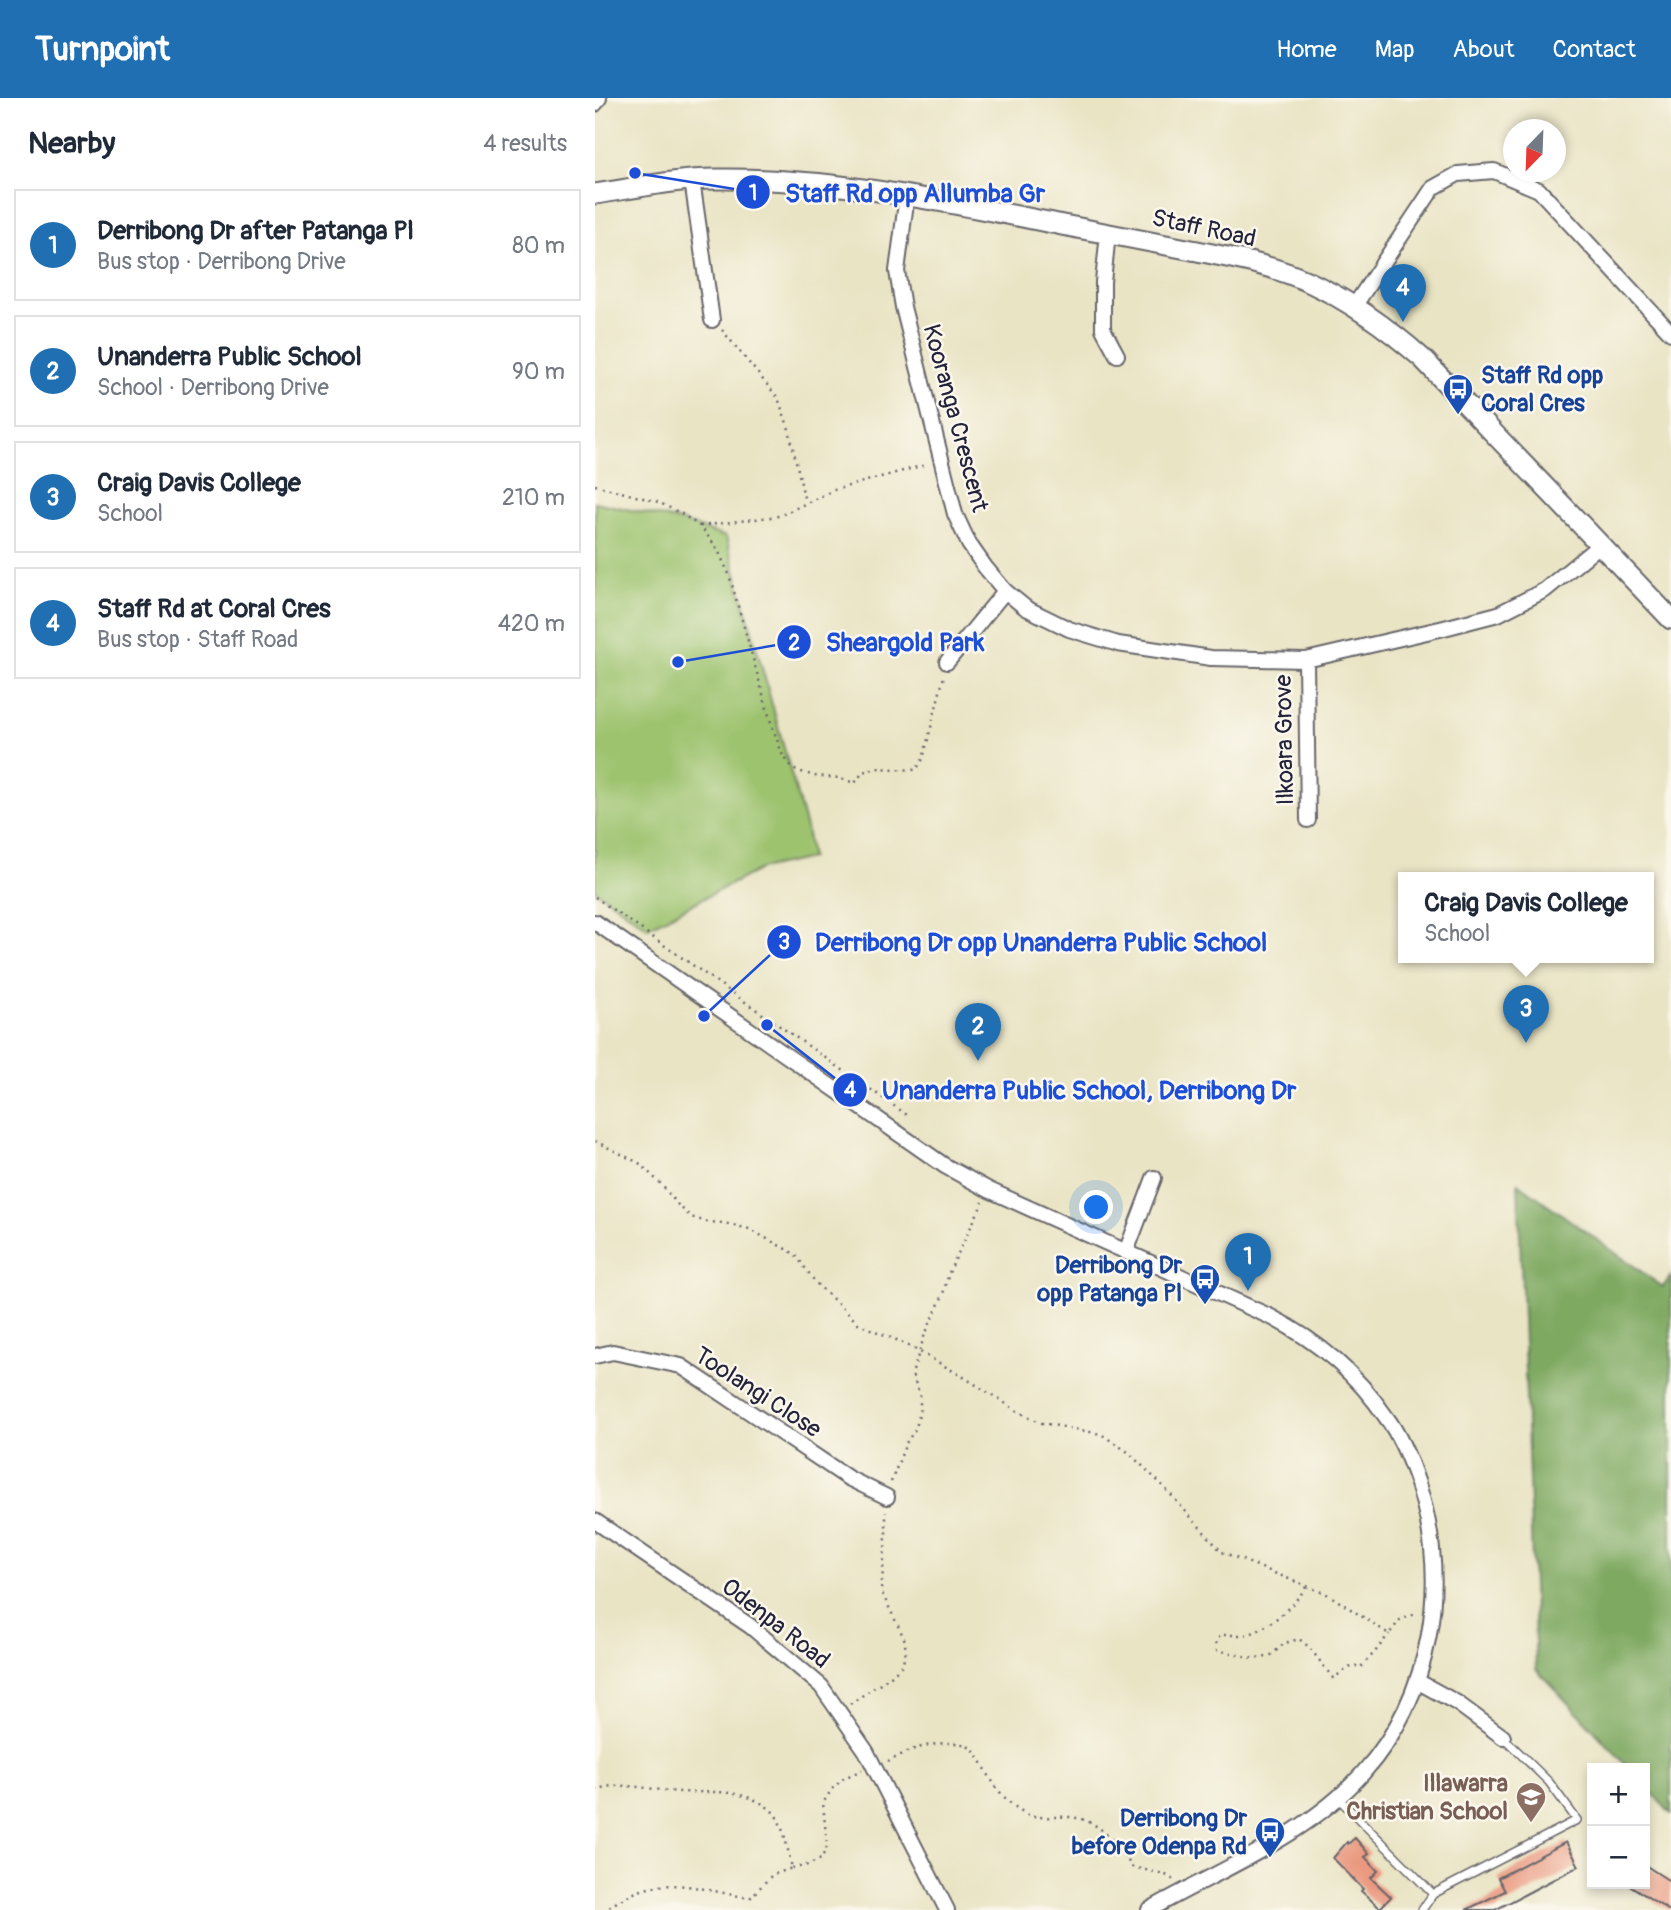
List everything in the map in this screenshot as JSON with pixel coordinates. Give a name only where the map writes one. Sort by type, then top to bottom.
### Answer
[{"type":"street","points":[[595,104],[599,98]]},
{"type":"street","points":[[1355,305],[1433,188],[1458,174],[1494,171],[1539,190],[1671,333]]},
{"type":"street","name":"Staff Road","points":[[595,194],[692,180],[748,179],[815,183],[907,195],[1108,233],[1255,263],[1307,281],[1355,305],[1398,336],[1423,359],[1671,618]]},
{"type":"street","points":[[692,180],[712,320]]},
{"type":"street","name":"Kooranga Crescent","points":[[907,195],[897,271],[903,307],[955,514],[969,544],[1005,591],[1026,608],[1069,629],[1118,644],[1211,658],[1305,660],[1498,614],[1545,590],[1601,544]]},
{"type":"street","points":[[1108,233],[1103,282],[1103,329],[1117,355]]},
{"type":"street","points":[[947,662],[1005,591]]},
{"type":"street","name":"Ilkoara Grove","points":[[1305,660],[1308,820]]},
{"type":"street","points":[[595,922],[930,1156],[989,1190],[1288,1325],[1339,1362],[1370,1395],[1406,1450],[1423,1498],[1432,1542],[1433,1614],[1417,1681],[1384,1746],[1338,1798],[1315,1817],[1149,1910]]},
{"type":"street","points":[[1126,1252],[1154,1178]]},
{"type":"street","name":"Toolangi Close","points":[[595,1356],[613,1352],[681,1366],[848,1478],[887,1497]]},
{"type":"street","name":"Odenpa Road","points":[[595,1521],[750,1626],[821,1686],[866,1751],[947,1910]]},
{"type":"street","points":[[1417,1681],[1457,1703],[1503,1737]]},
{"type":"lane","points":[[1422,1910],[1433,1894],[1577,1820],[1549,1782],[1503,1737]]},
{"type":"lane","points":[[1338,1798],[1433,1894]]},
{"type":"path","points":[[712,320],[778,398],[789,429],[806,504]]},
{"type":"path","points":[[699,526],[779,516],[834,490],[941,460]]},
{"type":"path","points":[[595,485],[658,502],[683,514],[699,526],[717,548],[729,574],[772,726],[783,755],[795,770],[855,783],[863,772],[876,768],[916,770],[923,759],[947,662]]},
{"type":"path","points":[[595,897],[911,1117]]},
{"type":"path","points":[[595,1141],[639,1163],[691,1217],[749,1229],[795,1254],[816,1283],[859,1324],[920,1352],[1042,1423],[1101,1434],[1128,1452],[1163,1486],[1222,1552],[1329,1595],[1389,1634]]},
{"type":"path","points":[[839,1712],[902,1665],[906,1651],[904,1638],[881,1591],[887,1497],[896,1468],[916,1428],[920,1395],[912,1374],[924,1337],[942,1297],[950,1270],[989,1190]]},
{"type":"path","points":[[1307,1585],[1285,1611],[1254,1632],[1221,1635],[1216,1641],[1217,1650],[1253,1658],[1269,1657],[1285,1643],[1299,1639],[1309,1647],[1333,1678],[1354,1665],[1360,1668],[1400,1620],[1418,1613],[1433,1614]]},
{"type":"path","points":[[605,1910],[640,1890],[669,1884],[694,1886],[750,1898],[772,1875],[821,1859],[827,1847],[823,1803],[832,1789],[844,1778],[860,1770],[874,1768],[912,1750],[944,1743],[966,1745],[977,1755],[1005,1799],[1026,1814],[1040,1818],[1070,1816],[1087,1820],[1106,1833],[1132,1867],[1164,1874],[1182,1891]]},
{"type":"path","points":[[595,1790],[622,1787],[682,1792],[707,1791],[740,1795],[761,1803],[775,1814],[785,1838],[792,1868]]},
{"type":"green space","points":[[595,502],[680,521],[726,537],[806,828],[811,858],[760,869],[648,927],[595,890]]},
{"type":"green space","points":[[1518,1183],[1663,1287],[1671,1276],[1671,1814],[1650,1791],[1650,1763],[1624,1763],[1536,1669]]},
{"type":"building","points":[[1355,1838],[1369,1854],[1365,1857],[1378,1871],[1371,1878],[1391,1897],[1380,1908],[1361,1891],[1363,1889],[1333,1858],[1347,1842],[1348,1844]]},
{"type":"building","points":[[1566,1842],[1579,1866],[1495,1910],[1466,1910],[1505,1891],[1498,1878]]},
{"type":"building","points":[[1650,1868],[1671,1882],[1671,1910],[1636,1889],[1650,1889]]},
{"type":"place","name":"Staff Rd opp Allumba Gr","points":[[635,173]]},
{"type":"place","name":"Staff Rd at Coral Cres","points":[[1403,322]]},
{"type":"place","name":"Staff Rd opp Coral Cres","points":[[1458,416]]},
{"type":"place","name":"Sheargold Park","points":[[678,662]]},
{"type":"place","name":"Derribong Dr opp Unanderra Public School","points":[[704,1016]]},
{"type":"place","name":"Unanderra Public School, Derribong Dr","points":[[767,1025]]},
{"type":"place","name":"Craig Davis College","points":[[1526,1043]]},
{"type":"place","name":"Unanderra Public School","points":[[978,1061]]},
{"type":"place","name":"Derribong Dr after Patanga Pl","points":[[1248,1291]]},
{"type":"place","name":"Derribong Dr opp Patanga Pl","points":[[1205,1306]]},
{"type":"place","name":"Illawarra Christian School","points":[[1531,1824]]},
{"type":"place","name":"Derribong Dr before Odenpa Rd","points":[[1270,1859]]}]
